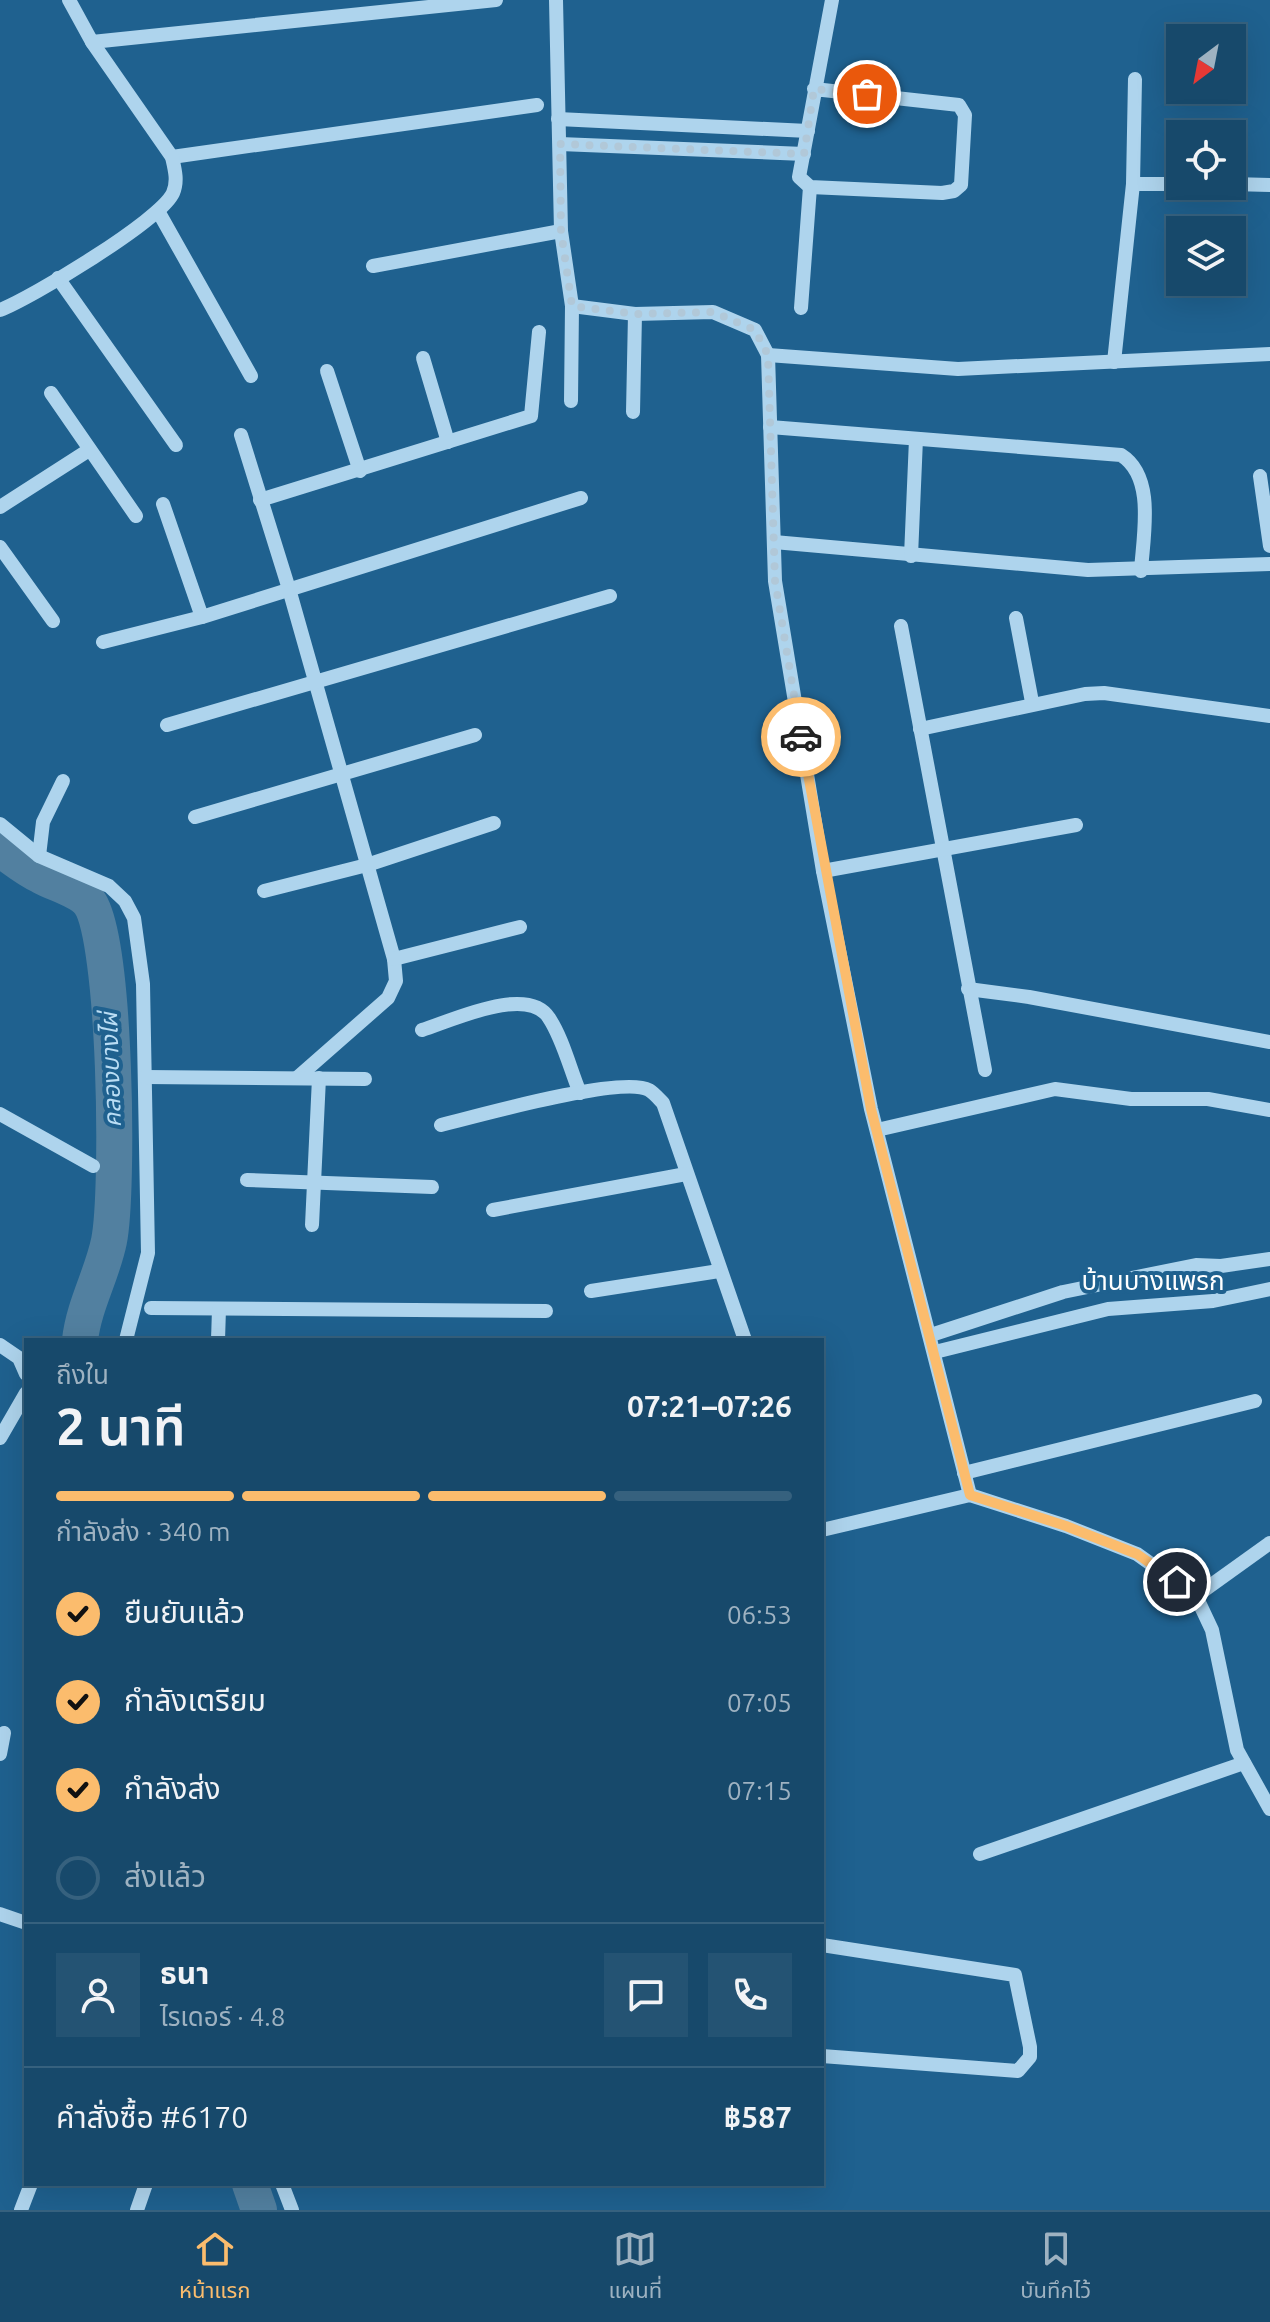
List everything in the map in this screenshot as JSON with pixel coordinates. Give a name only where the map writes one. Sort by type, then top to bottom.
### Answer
[{"type":"street","points":[[4,305],[58,278],[158,211],[172,195],[177,180],[172,157],[92,42],[69,0]]},
{"type":"street","points":[[92,42],[496,0]]},
{"type":"street","points":[[556,0],[561,231],[572,306],[571,401]]},
{"type":"street","points":[[814,89],[959,105],[965,115],[961,185],[954,191],[810,187],[799,177],[814,89],[832,0]]},
{"type":"street","points":[[1114,362],[1133,184],[1135,79]]},
{"type":"street","points":[[172,157],[537,105]]},
{"type":"street","points":[[558,119],[808,131]]},
{"type":"street","points":[[560,144],[804,154]]},
{"type":"street","points":[[1133,184],[1166,184]]},
{"type":"street","points":[[1246,184],[1270,185]]},
{"type":"street","points":[[801,308],[810,187]]},
{"type":"street","points":[[158,211],[251,376]]},
{"type":"street","points":[[373,266],[561,231]]},
{"type":"street","points":[[58,278],[176,445]]},
{"type":"street","points":[[572,306],[635,314],[713,312],[755,330],[768,355],[775,581],[823,871],[877,1130],[970,1495]]},
{"type":"street","points":[[633,412],[635,314]]},
{"type":"street","points":[[260,500],[531,416],[539,332]]},
{"type":"street","points":[[768,355],[958,369],[1270,354]]},
{"type":"street","points":[[423,358],[448,442]]},
{"type":"street","points":[[327,371],[360,471]]},
{"type":"street","points":[[51,393],[136,516]]},
{"type":"street","points":[[770,427],[1121,455],[1133,463],[1140,479],[1144,509],[1141,571]]},
{"type":"street","points":[[241,435],[289,589],[394,959],[396,981],[388,998],[298,1077]]},
{"type":"street","points":[[911,556],[916,439]]},
{"type":"street","points":[[0,507],[89,450]]},
{"type":"street","points":[[1260,476],[1270,546]]},
{"type":"street","points":[[103,642],[202,617],[581,498]]},
{"type":"street","points":[[163,504],[202,617]]},
{"type":"street","points":[[774,542],[1008,565],[1141,571],[1270,564]]},
{"type":"street","points":[[0,547],[53,621]]},
{"type":"street","points":[[167,725],[610,596]]},
{"type":"street","points":[[1016,618],[1032,702]]},
{"type":"street","points":[[901,626],[985,1070]]},
{"type":"street","points":[[920,729],[1032,702],[1104,693],[1270,716]]},
{"type":"street","points":[[195,817],[475,735]]},
{"type":"street","points":[[39,856],[43,822],[63,781]]},
{"type":"street","points":[[264,891],[367,865],[494,823]]},
{"type":"street","points":[[0,824],[39,856],[109,886],[125,901],[134,918],[141,958],[148,1253],[127,1338]]},
{"type":"street","points":[[823,871],[1076,825]]},
{"type":"street","points":[[394,959],[520,927]]},
{"type":"street","points":[[968,989],[1029,997],[1270,1042]]},
{"type":"street","points":[[422,1030],[502,1004],[535,1006],[549,1016],[580,1093]]},
{"type":"street","points":[[145,1077],[365,1079]]},
{"type":"street","points":[[312,1225],[319,1078]]},
{"type":"street","points":[[441,1125],[580,1093],[629,1086],[648,1089],[663,1103],[744,1338]]},
{"type":"street","points":[[877,1130],[1055,1089],[1131,1099],[1208,1099],[1270,1110]]},
{"type":"street","points":[[0,1114],[93,1166]]},
{"type":"street","points":[[493,1210],[686,1174]]},
{"type":"street","points":[[247,1180],[432,1187]]},
{"type":"street","points":[[931,1335],[1063,1292],[1196,1265],[1237,1265],[1270,1259]]},
{"type":"street","points":[[591,1291],[719,1271]]},
{"type":"street","points":[[935,1352],[1108,1309],[1213,1301],[1270,1289]]},
{"type":"street","points":[[151,1308],[546,1311]]},
{"type":"street","points":[[218,1338],[219,1309]]},
{"type":"street","points":[[0,1345],[19,1358],[24,1369]]},
{"type":"street","points":[[0,1438],[24,1396]]},
{"type":"street","points":[[964,1473],[1255,1401]]},
{"type":"street","points":[[824,1530],[970,1495],[1066,1526],[1137,1554],[1196,1596],[1212,1630],[1223,1695],[1237,1750],[1270,1809]]},
{"type":"street","points":[[1196,1596],[1270,1543]]},
{"type":"street","points":[[0,1754],[4,1733]]},
{"type":"street","points":[[980,1854],[1244,1763]]},
{"type":"street","points":[[0,1914],[24,1922]]},
{"type":"street","points":[[824,1945],[1015,1975],[1030,2057],[1018,2071],[824,2056]]},
{"type":"street","points":[[21,2210],[30,2186]]},
{"type":"street","points":[[137,2210],[145,2186]]},
{"type":"street","points":[[283,2186],[292,2210]]},
{"type":"waterway","name":"คลองบางไผ่","points":[[0,849],[30,870],[73,890],[89,902],[98,925],[105,963],[113,1066],[112,1214],[106,1254],[80,1338]]},
{"type":"waterway","name":"คลองบางไผ่","points":[[251,2186],[259,2210]]},
{"type":"way so far","points":[[801,737],[775,581],[768,355],[755,330],[743,322],[713,312],[635,314],[572,306],[561,231],[560,144],[804,154],[814,89],[867,94]]},
{"type":"district","name":"บ้านบางแพรก","points":[[1153,1281]]},
{"type":"route","points":[[801,737],[823,871],[871,1109],[970,1495],[1066,1526],[1137,1554],[1177,1582]]}]
